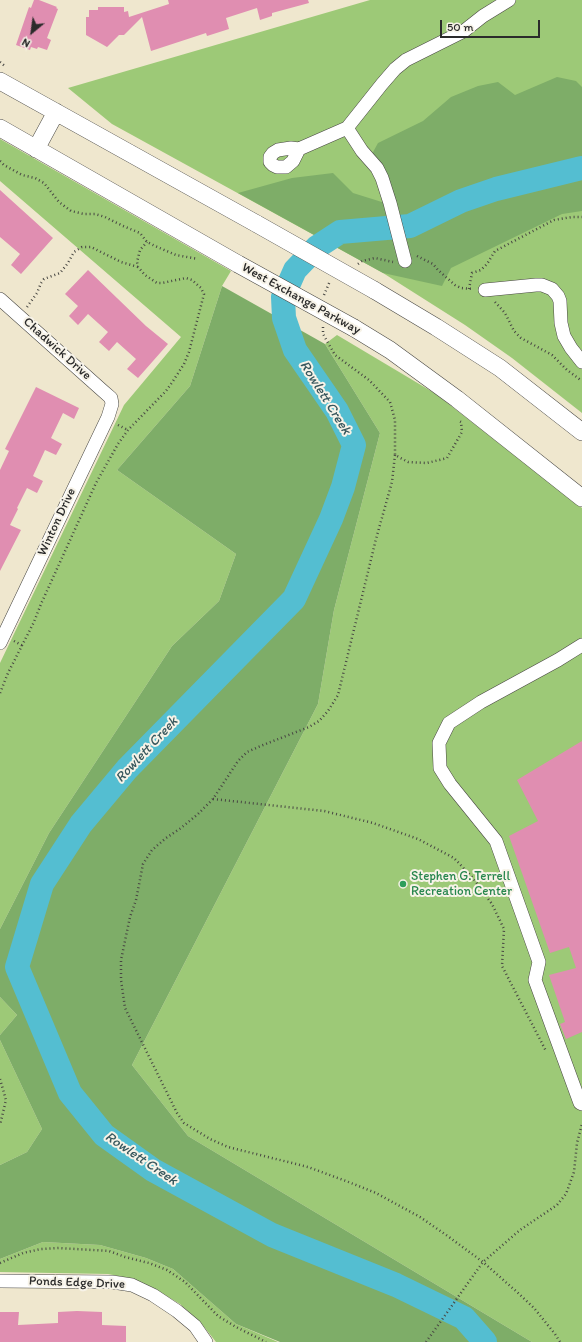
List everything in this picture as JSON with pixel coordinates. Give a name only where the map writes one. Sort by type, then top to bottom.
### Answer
[{"type":"main road","points":[[0,81],[374,290],[436,327],[500,368],[582,432]]},
{"type":"main road","points":[[36,149],[56,112]]},
{"type":"main road","name":"West Exchange Parkway","points":[[0,128],[238,264],[354,328],[390,350],[457,399],[582,498]]},
{"type":"street","points":[[299,149],[347,128],[395,69],[406,60],[464,31],[483,16],[509,0]]},
{"type":"street","points":[[347,128],[362,151],[377,168],[382,178],[405,260]]},
{"type":"street","points":[[485,290],[536,284],[552,289],[560,301],[561,323],[564,336],[582,362]]},
{"type":"street","name":"Chadwick Drive","points":[[0,299],[104,391],[112,401]]},
{"type":"street","name":"Winton Drive","points":[[0,643],[108,417],[112,401]]},
{"type":"street","points":[[582,645],[558,660],[481,702],[449,724],[439,743],[440,768],[450,784],[496,841],[539,962],[535,980],[580,1103],[582,1104]]},
{"type":"street","name":"Ponds Edge Drive","points":[[0,1281],[112,1282],[132,1285],[153,1295],[177,1311],[194,1326],[206,1342]]},
{"type":"path","points":[[0,161],[22,176],[35,178],[44,183],[59,202],[71,211],[84,214],[95,214],[105,217],[140,233],[147,242],[176,255],[204,261]]},
{"type":"path","points":[[582,217],[554,220],[495,251],[487,264],[481,270],[472,273],[468,288],[485,290],[505,313],[514,330],[521,338],[552,355],[567,370],[582,381]]},
{"type":"path","points":[[0,693],[103,470],[128,430],[174,381],[189,352],[204,294],[197,284],[186,278],[157,283],[144,275],[138,267],[137,262],[140,250],[147,242]]},
{"type":"path","points":[[19,316],[32,300],[44,279],[56,276],[60,273],[74,252],[82,247],[91,247],[121,262],[138,267]]},
{"type":"path","points":[[395,454],[392,482],[376,539],[338,695],[328,711],[309,727],[247,752],[238,761],[213,799],[198,814],[152,850],[143,864],[136,900],[120,960],[125,1008],[177,1113],[184,1123],[195,1131],[228,1146],[308,1167],[346,1180],[376,1193],[420,1217],[483,1262],[518,1292],[534,1308],[560,1342]]},
{"type":"path","points":[[213,799],[324,811],[373,824],[418,840],[454,858],[473,878],[492,904],[504,929],[502,966],[550,1058]]},
{"type":"path","points":[[0,1079],[6,1100],[0,1125]]},
{"type":"path","points":[[426,1342],[483,1262],[520,1230],[558,1205],[566,1194],[574,1172],[577,1143],[582,1124]]},
{"type":"green space","points":[[370,0],[582,0],[582,413],[512,358],[465,325],[383,273],[112,124],[68,88]]},
{"type":"green space","points":[[557,77],[576,81],[582,87],[582,211],[562,214],[451,268],[442,286],[383,273],[238,193],[292,178],[333,173],[353,193],[385,203],[372,154],[378,143],[423,121],[451,97],[478,86],[498,82],[515,95]]},
{"type":"green space","points":[[0,139],[231,271],[222,286],[190,386],[117,470],[236,554],[219,601],[172,646],[49,833],[0,929],[0,663],[124,405],[181,337],[0,181]]},
{"type":"green space","points":[[222,286],[325,344],[380,433],[334,610],[318,704],[132,1065],[188,1136],[532,1342],[280,1342],[236,1324],[173,1269],[146,1258],[100,1245],[43,1242],[0,1259],[0,1165],[27,1152],[42,1129],[0,1040],[0,1035],[17,1015],[0,997],[0,929],[49,833],[172,646],[219,601],[236,554],[117,470],[190,386]]},
{"type":"green space","name":"Stephen G. Terrell Recreation Center","points":[[337,335],[436,394],[582,508],[582,1342],[532,1342],[188,1136],[132,1065],[318,704],[334,610],[380,433],[325,344]]},
{"type":"green space","points":[[0,997],[17,1015],[0,1035]]},
{"type":"green space","points":[[0,1040],[42,1129],[27,1152],[0,1165]]},
{"type":"green space","points":[[43,1242],[100,1245],[146,1258],[173,1269],[236,1324],[278,1342],[216,1342],[201,1323],[180,1304],[153,1288],[123,1277],[108,1274],[0,1272],[0,1259]]},
{"type":"building","points":[[34,0],[39,0],[57,7],[56,8],[58,9],[47,38],[51,40],[47,50],[38,47],[37,49],[31,47],[30,50],[16,45],[29,7],[31,8]]},
{"type":"building","points":[[168,0],[308,0],[309,3],[272,13],[272,16],[260,20],[257,8],[226,18],[229,29],[207,36],[206,33],[151,51],[142,17],[124,35],[119,35],[107,47],[86,35],[86,17],[89,17],[89,10],[98,10],[98,7],[124,7],[124,12],[128,11],[129,17],[169,4]]},
{"type":"building","points":[[0,190],[53,238],[21,274],[11,265],[20,254],[0,237]]},
{"type":"building","points":[[88,270],[146,326],[168,344],[138,378],[127,369],[136,359],[117,342],[109,351],[99,342],[108,332],[88,314],[78,325],[69,316],[78,306],[65,294]]},
{"type":"building","points":[[36,387],[79,408],[74,419],[63,413],[51,438],[62,444],[56,455],[45,450],[33,476],[43,481],[37,493],[27,488],[17,508],[18,509],[10,525],[21,530],[0,571],[0,470],[9,451],[5,449]]},
{"type":"building","points":[[582,741],[582,1032],[566,1039],[560,1024],[565,1022],[549,975],[576,968],[569,947],[550,953],[509,836],[538,821],[517,780]]},
{"type":"building","points":[[0,1312],[19,1312],[18,1325],[58,1323],[58,1312],[102,1312],[102,1325],[126,1326],[126,1342],[0,1342]]},
{"type":"waterway","name":"Rowlett Creek","points":[[485,1342],[464,1318],[396,1285],[272,1235],[153,1170],[104,1135],[70,1093],[17,967],[42,884],[81,824],[127,769],[294,599],[331,519],[343,487],[354,445],[337,411],[295,350],[284,318],[283,297],[295,270],[317,247],[340,232],[410,226],[461,201],[496,189],[582,168]]},
{"type":"place","name":"Stephen G. Terrell Recreation Center","points":[[403,884]]}]
